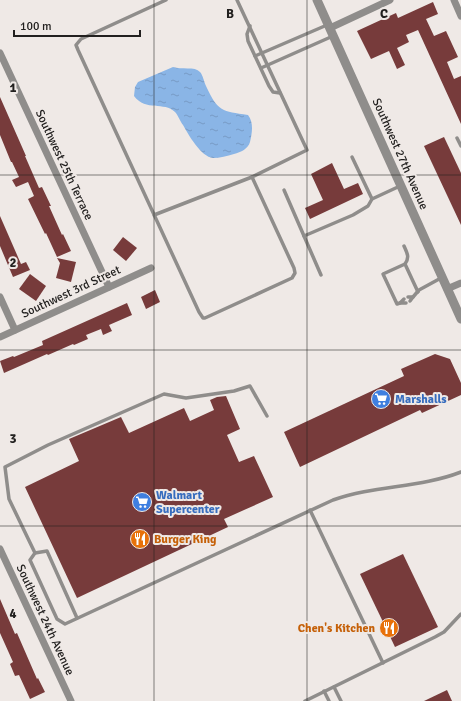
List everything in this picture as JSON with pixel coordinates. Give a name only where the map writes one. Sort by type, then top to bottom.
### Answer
[{"type":"street","name":"Southwest 27th Avenue","points":[[316,0],[461,319]]},
{"type":"street","points":[[330,29],[390,0]]},
{"type":"street","points":[[454,0],[461,16]]},
{"type":"street","name":"Southwest 25th Terrace","points":[[0,53],[109,287]]},
{"type":"street","name":"Southwest 3rd Street","points":[[0,337],[152,268]]},
{"type":"street","points":[[447,289],[461,283]]},
{"type":"street","points":[[0,297],[15,330]]},
{"type":"street","name":"Southwest 24th Avenue","points":[[0,549],[71,701]]},
{"type":"lane","points":[[166,0],[81,39],[76,44],[201,316],[205,318],[292,278],[295,273],[252,177]]},
{"type":"lane","points":[[154,215],[252,177],[307,150],[237,0]]},
{"type":"lane","points":[[250,26],[247,34],[248,41],[269,86],[273,92],[280,93]]},
{"type":"lane","points":[[255,56],[330,29]]},
{"type":"lane","points":[[261,68],[330,29]]},
{"type":"lane","points":[[457,138],[461,146]]},
{"type":"lane","points":[[352,157],[372,199]]},
{"type":"lane","points":[[304,236],[354,215],[368,206],[372,199],[401,186]]},
{"type":"lane","points":[[284,190],[320,274]]},
{"type":"lane","points":[[404,246],[408,255],[408,259],[405,264],[384,274],[397,304],[408,302],[418,292],[442,277]]},
{"type":"lane","points":[[405,264],[418,292]]},
{"type":"lane","points":[[400,303],[406,298],[413,297]]},
{"type":"lane","points":[[35,552],[9,499],[5,467],[48,445],[164,394],[186,398],[234,391],[250,386],[267,416]]},
{"type":"lane","points":[[35,552],[30,560],[57,619],[65,624],[310,510],[349,494],[431,482],[461,472]]},
{"type":"lane","points":[[310,510],[383,663]]},
{"type":"lane","points":[[35,552],[47,551],[78,618]]},
{"type":"lane","points":[[305,701],[440,635],[461,614]]},
{"type":"lane","points":[[334,687],[341,701]]},
{"type":"lane","points":[[324,692],[329,701]]},
{"type":"water","points":[[173,67],[198,70],[203,77],[210,95],[218,106],[226,111],[248,115],[252,125],[252,132],[250,142],[244,150],[224,157],[208,157],[195,144],[175,112],[166,107],[144,104],[134,96],[135,87],[138,82]]},
{"type":"building","points":[[433,2],[438,14],[426,19],[434,36],[446,31],[458,57],[447,62],[454,79],[461,76],[461,124],[418,30],[406,35],[409,42],[397,48],[405,65],[397,69],[389,51],[371,59],[357,31],[396,13],[398,18]]},
{"type":"building","points":[[0,97],[39,188],[42,187],[62,235],[63,234],[71,251],[57,257],[28,199],[34,196],[28,182],[16,187],[12,180],[19,177],[0,135]]},
{"type":"building","points":[[444,137],[461,173],[461,225],[424,146]]},
{"type":"building","points":[[332,163],[344,189],[358,183],[363,194],[310,219],[305,208],[323,200],[311,174]]},
{"type":"building","points":[[0,216],[21,264],[26,262],[30,270],[13,277],[0,246]]},
{"type":"building","points":[[123,237],[137,248],[126,261],[113,250]]},
{"type":"building","points":[[57,258],[76,262],[71,282],[56,278],[60,263]]},
{"type":"building","points":[[30,274],[46,286],[36,301],[19,289]]},
{"type":"building","points":[[155,290],[160,302],[146,309],[141,297]]},
{"type":"building","points":[[127,303],[132,315],[109,325],[112,331],[103,335],[101,329],[86,335],[88,339],[48,355],[47,354],[4,373],[0,361],[43,345],[42,341]]},
{"type":"building","points":[[435,354],[450,359],[461,383],[461,395],[422,413],[420,410],[300,467],[284,432],[404,376],[401,369]]},
{"type":"building","points":[[226,396],[240,429],[227,435],[239,462],[254,456],[273,497],[224,519],[228,527],[77,598],[25,487],[79,461],[69,439],[121,417],[129,433],[184,408],[190,421],[214,410],[210,400],[217,397]]},
{"type":"building","points":[[403,554],[438,627],[395,647],[360,574]]},
{"type":"building","points":[[0,599],[15,634],[17,633],[37,679],[38,678],[45,692],[30,699],[19,675],[15,676],[10,664],[13,662],[0,633]]},
{"type":"building","points":[[447,690],[452,701],[424,701]]},
{"type":"place","name":"Marshalls","points":[[381,399]]},
{"type":"place","name":"Walmart Supercenter","points":[[142,502]]},
{"type":"place","name":"Burger King","points":[[140,539]]},
{"type":"place","name":"Chen's Kitchen","points":[[389,628]]}]
